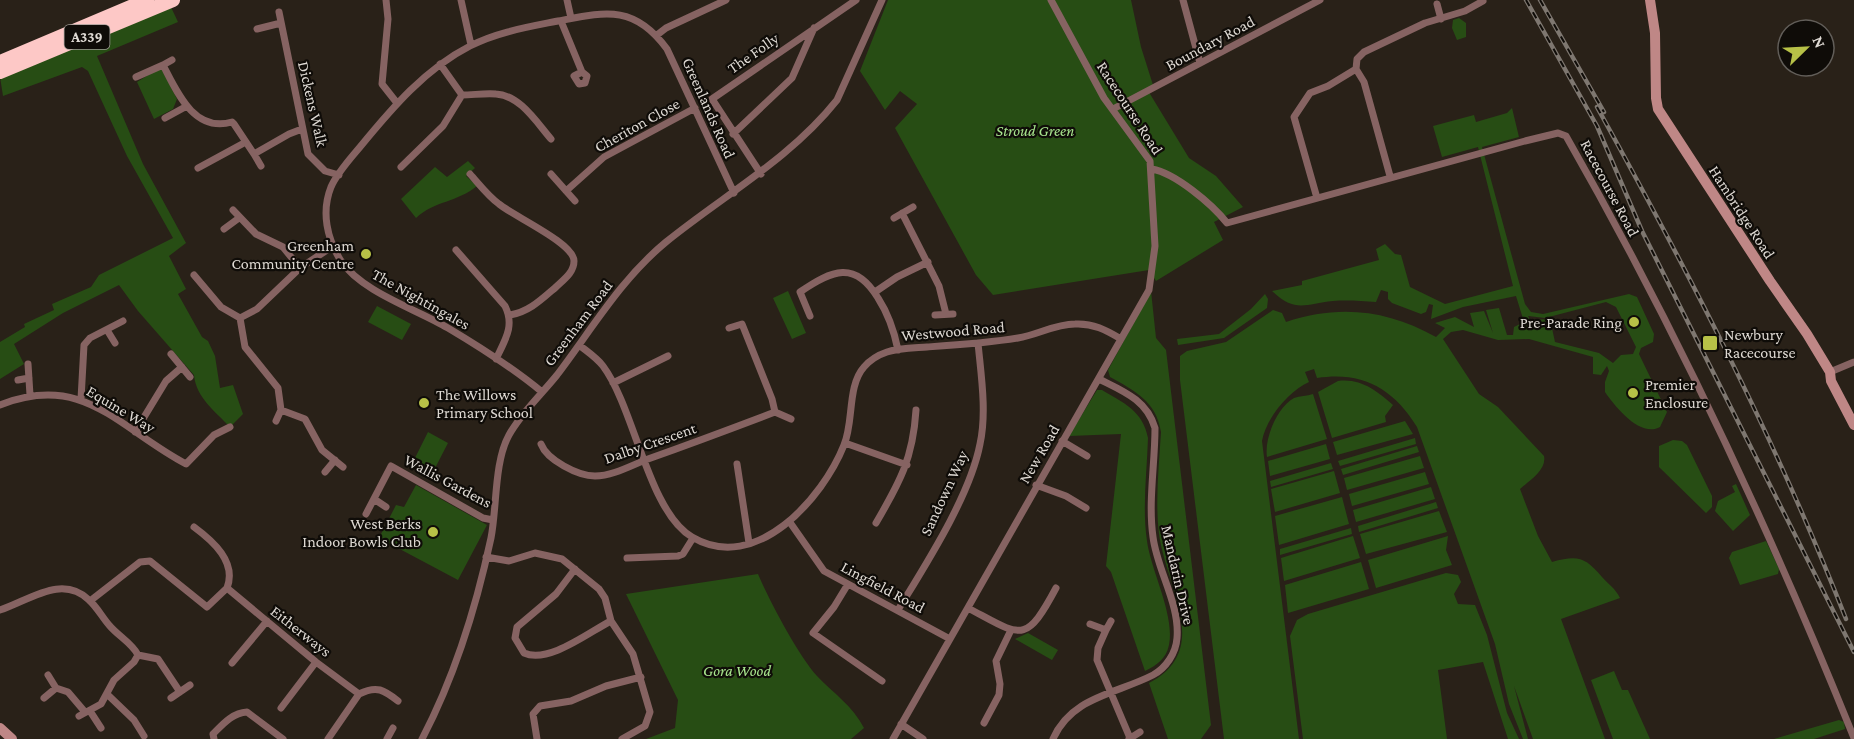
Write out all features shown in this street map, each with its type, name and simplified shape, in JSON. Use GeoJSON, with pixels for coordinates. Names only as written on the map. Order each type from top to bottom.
{"type":"FeatureCollection","features":[{"type":"Feature","properties":{"kind":"highway","name":"A339"},"geometry":{"type":"LineString","coordinates":[[0,62],[36,49],[147,0]]}},
{"type":"Feature","properties":{"kind":"highway","name":"A339"},"geometry":{"type":"LineString","coordinates":[[0,72],[173,0]]}},
{"type":"Feature","properties":{"kind":"main road","name":"Hambridge Road"},"geometry":{"type":"LineString","coordinates":[[1650,0],[1655,33],[1658,109],[1830,372],[1832,381],[1854,425]]}},
{"type":"Feature","properties":{"kind":"main road"},"geometry":{"type":"LineString","coordinates":[[0,728],[12,739]]}},
{"type":"Feature","properties":{"kind":"street"},"geometry":{"type":"LineString","coordinates":[[386,0],[388,19],[382,84],[397,103]]}},
{"type":"Feature","properties":{"kind":"street"},"geometry":{"type":"LineString","coordinates":[[460,0],[471,45]]}},
{"type":"Feature","properties":{"kind":"street"},"geometry":{"type":"LineString","coordinates":[[567,0],[571,18]]}},
{"type":"Feature","properties":{"kind":"street"},"geometry":{"type":"LineString","coordinates":[[657,35],[726,0]]}},
{"type":"Feature","properties":{"kind":"street","name":"The Folly"},"geometry":{"type":"LineString","coordinates":[[761,174],[712,99],[856,0]]}},
{"type":"Feature","properties":{"kind":"street","name":"Greenham Road"},"geometry":{"type":"LineString","coordinates":[[422,739],[455,669],[486,556],[507,438],[618,291],[646,259],[761,174],[826,114],[837,100],[882,0]]}},
{"type":"Feature","properties":{"kind":"street","name":"Racecourse Road"},"geometry":{"type":"LineString","coordinates":[[1051,0],[1104,98],[1150,161],[1152,169],[1170,176],[1219,213],[1227,223],[1390,176],[1558,133],[1566,136],[1671,332],[1749,490],[1854,738]]}},
{"type":"Feature","properties":{"kind":"street"},"geometry":{"type":"LineString","coordinates":[[1183,0],[1200,63]]}},
{"type":"Feature","properties":{"kind":"street","name":"Boundary Road"},"geometry":{"type":"LineString","coordinates":[[1113,110],[1309,3],[1320,0]]}},
{"type":"Feature","properties":{"kind":"street"},"geometry":{"type":"LineString","coordinates":[[1390,176],[1364,82],[1356,69],[1357,59],[1365,52],[1425,23],[1442,19],[1483,1]]}},
{"type":"Feature","properties":{"kind":"street"},"geometry":{"type":"LineString","coordinates":[[1437,4],[1442,19]]}},
{"type":"Feature","properties":{"kind":"street","name":"Dickens Walk"},"geometry":{"type":"LineString","coordinates":[[279,12],[308,154],[325,171],[339,176]]}},
{"type":"Feature","properties":{"kind":"street","name":"The Nightingales"},"geometry":{"type":"LineString","coordinates":[[542,392],[448,328],[358,279],[342,262],[327,228],[326,208],[331,186],[397,103],[440,64],[471,45],[518,29],[595,12],[612,13],[630,18],[657,35]]}},
{"type":"Feature","properties":{"kind":"street"},"geometry":{"type":"LineString","coordinates":[[561,21],[582,72]]}},
{"type":"Feature","properties":{"kind":"street"},"geometry":{"type":"LineString","coordinates":[[257,29],[281,23]]}},
{"type":"Feature","properties":{"kind":"street","name":"The Folly"},"geometry":{"type":"LineString","coordinates":[[733,134],[792,78],[814,28]]}},
{"type":"Feature","properties":{"kind":"street","name":"Greenlands Road"},"geometry":{"type":"LineString","coordinates":[[657,35],[667,49],[734,193]]}},
{"type":"Feature","properties":{"kind":"street"},"geometry":{"type":"LineString","coordinates":[[136,77],[172,60]]}},
{"type":"Feature","properties":{"kind":"street"},"geometry":{"type":"LineString","coordinates":[[440,64],[462,95]]}},
{"type":"Feature","properties":{"kind":"street"},"geometry":{"type":"LineString","coordinates":[[163,65],[180,98],[187,106],[206,122],[215,125],[232,122],[261,166]]}},
{"type":"Feature","properties":{"kind":"street"},"geometry":{"type":"LineString","coordinates":[[1317,198],[1294,117],[1310,93],[1328,86],[1356,69]]}},
{"type":"Feature","properties":{"kind":"street"},"geometry":{"type":"LineString","coordinates":[[462,95],[498,93],[510,97],[524,107],[551,139]]}},
{"type":"Feature","properties":{"kind":"street"},"geometry":{"type":"LineString","coordinates":[[401,167],[443,126],[462,95]]}},
{"type":"Feature","properties":{"kind":"street"},"geometry":{"type":"LineString","coordinates":[[165,118],[187,106]]}},
{"type":"Feature","properties":{"kind":"street","name":"Cheriton Close"},"geometry":{"type":"LineString","coordinates":[[566,191],[604,157],[695,108]]}},
{"type":"Feature","properties":{"kind":"street"},"geometry":{"type":"LineString","coordinates":[[254,154],[302,129]]}},
{"type":"Feature","properties":{"kind":"street"},"geometry":{"type":"LineString","coordinates":[[413,142],[419,149]]}},
{"type":"Feature","properties":{"kind":"street"},"geometry":{"type":"LineString","coordinates":[[198,168],[244,143]]}},
{"type":"Feature","properties":{"kind":"street","name":"New Road"},"geometry":{"type":"LineString","coordinates":[[893,739],[1149,290],[1154,269],[1152,169]]}},
{"type":"Feature","properties":{"kind":"street"},"geometry":{"type":"LineString","coordinates":[[470,174],[498,204],[547,234],[571,251],[573,256],[574,261],[570,274],[527,310],[510,315]]}},
{"type":"Feature","properties":{"kind":"street"},"geometry":{"type":"LineString","coordinates":[[551,174],[575,201]]}},
{"type":"Feature","properties":{"kind":"street"},"geometry":{"type":"LineString","coordinates":[[894,218],[913,207]]}},
{"type":"Feature","properties":{"kind":"street"},"geometry":{"type":"LineString","coordinates":[[232,210],[256,234],[283,247],[300,268]]}},
{"type":"Feature","properties":{"kind":"street"},"geometry":{"type":"LineString","coordinates":[[902,213],[928,262],[950,314],[935,315]]}},
{"type":"Feature","properties":{"kind":"street"},"geometry":{"type":"LineString","coordinates":[[224,230],[239,218]]}},
{"type":"Feature","properties":{"kind":"street"},"geometry":{"type":"LineString","coordinates":[[240,318],[257,309],[300,268],[333,246]]}},
{"type":"Feature","properties":{"kind":"street"},"geometry":{"type":"LineString","coordinates":[[456,250],[505,306],[510,315],[509,332],[496,359]]}},
{"type":"Feature","properties":{"kind":"street"},"geometry":{"type":"LineString","coordinates":[[874,292],[897,277],[928,262]]}},
{"type":"Feature","properties":{"kind":"street"},"geometry":{"type":"LineString","coordinates":[[810,316],[800,292],[838,273],[857,274],[866,279],[892,323],[898,350]]}},
{"type":"Feature","properties":{"kind":"street"},"geometry":{"type":"LineString","coordinates":[[195,275],[221,307],[240,318]]}},
{"type":"Feature","properties":{"kind":"street"},"geometry":{"type":"LineString","coordinates":[[240,318],[245,347],[278,388],[281,410],[276,421]]}},
{"type":"Feature","properties":{"kind":"street"},"geometry":{"type":"LineString","coordinates":[[81,399],[84,345],[123,321]]}},
{"type":"Feature","properties":{"kind":"street"},"geometry":{"type":"LineString","coordinates":[[729,328],[742,324],[775,412],[791,419]]}},
{"type":"Feature","properties":{"kind":"street","name":"Westwood Road"},"geometry":{"type":"LineString","coordinates":[[579,345],[598,361],[613,383],[664,507],[673,521],[693,538],[724,546],[749,543],[769,535],[789,521],[821,487],[845,443],[859,375],[874,358],[898,350],[1020,338],[1056,327],[1076,324],[1102,327],[1121,339]]}},
{"type":"Feature","properties":{"kind":"street"},"geometry":{"type":"LineString","coordinates":[[107,330],[115,343]]}},
{"type":"Feature","properties":{"kind":"street","name":"Sandown Way"},"geometry":{"type":"LineString","coordinates":[[898,610],[946,525],[977,457],[982,423],[978,343]]}},
{"type":"Feature","properties":{"kind":"street"},"geometry":{"type":"LineString","coordinates":[[171,354],[190,377]]}},
{"type":"Feature","properties":{"kind":"street"},"geometry":{"type":"LineString","coordinates":[[613,383],[668,356]]}},
{"type":"Feature","properties":{"kind":"street"},"geometry":{"type":"LineString","coordinates":[[1830,372],[1854,362]]}},
{"type":"Feature","properties":{"kind":"street"},"geometry":{"type":"LineString","coordinates":[[28,364],[30,395]]}},
{"type":"Feature","properties":{"kind":"street"},"geometry":{"type":"LineString","coordinates":[[135,432],[166,381],[182,367]]}},
{"type":"Feature","properties":{"kind":"street"},"geometry":{"type":"LineString","coordinates":[[18,380],[29,378]]}},
{"type":"Feature","properties":{"kind":"street","name":"Mandarin Drive"},"geometry":{"type":"LineString","coordinates":[[1053,739],[1060,725],[1078,706],[1162,669],[1176,646],[1178,631],[1153,539],[1155,428],[1153,420],[1144,405],[1099,379]]}},
{"type":"Feature","properties":{"kind":"street","name":"Equine Way"},"geometry":{"type":"LineString","coordinates":[[0,405],[30,395],[58,394],[81,399],[186,464],[211,433],[230,427]]}},
{"type":"Feature","properties":{"kind":"street"},"geometry":{"type":"LineString","coordinates":[[281,410],[305,419],[322,450],[343,467]]}},
{"type":"Feature","properties":{"kind":"street"},"geometry":{"type":"LineString","coordinates":[[876,523],[912,451],[916,410]]}},
{"type":"Feature","properties":{"kind":"street","name":"Dalby Crescent"},"geometry":{"type":"LineString","coordinates":[[541,444],[562,464],[577,472],[595,476],[775,412]]}},
{"type":"Feature","properties":{"kind":"street"},"geometry":{"type":"LineString","coordinates":[[1062,441],[1086,456]]}},
{"type":"Feature","properties":{"kind":"street"},"geometry":{"type":"LineString","coordinates":[[845,443],[907,465]]}},
{"type":"Feature","properties":{"kind":"street"},"geometry":{"type":"LineString","coordinates":[[325,472],[335,460]]}},
{"type":"Feature","properties":{"kind":"street"},"geometry":{"type":"LineString","coordinates":[[737,464],[749,543]]}},
{"type":"Feature","properties":{"kind":"street","name":"Wallis Gardens"},"geometry":{"type":"LineString","coordinates":[[366,514],[391,466],[483,518],[494,520]]}},
{"type":"Feature","properties":{"kind":"street"},"geometry":{"type":"LineString","coordinates":[[1036,485],[1066,496],[1086,508]]}},
{"type":"Feature","properties":{"kind":"street"},"geometry":{"type":"LineString","coordinates":[[374,499],[386,507]]}},
{"type":"Feature","properties":{"kind":"street","name":"Lingfield Road"},"geometry":{"type":"LineString","coordinates":[[789,521],[817,564],[848,584],[950,639]]}},
{"type":"Feature","properties":{"kind":"street"},"geometry":{"type":"LineString","coordinates":[[90,601],[140,562],[150,561],[207,608],[227,588],[231,577],[229,566],[213,541],[194,527]]}},
{"type":"Feature","properties":{"kind":"street"},"geometry":{"type":"LineString","coordinates":[[627,558],[664,558],[683,554],[693,538]]}},
{"type":"Feature","properties":{"kind":"street"},"geometry":{"type":"LineString","coordinates":[[638,549],[638,558]]}},
{"type":"Feature","properties":{"kind":"street"},"geometry":{"type":"LineString","coordinates":[[486,556],[509,561],[535,553],[562,559],[599,589],[607,605],[611,621],[633,654],[650,712],[648,723],[622,739]]}},
{"type":"Feature","properties":{"kind":"street"},"geometry":{"type":"LineString","coordinates":[[574,569],[556,594],[517,627],[515,638],[524,653],[536,656],[563,648],[611,621]]}},
{"type":"Feature","properties":{"kind":"street"},"geometry":{"type":"LineString","coordinates":[[848,584],[810,632],[882,681]]}},
{"type":"Feature","properties":{"kind":"street"},"geometry":{"type":"LineString","coordinates":[[0,610],[61,587],[76,590],[90,601],[119,638],[138,655],[158,659],[180,692]]}},
{"type":"Feature","properties":{"kind":"street","name":"Eitherways"},"geometry":{"type":"LineString","coordinates":[[227,588],[316,662],[359,694]]}},
{"type":"Feature","properties":{"kind":"street"},"geometry":{"type":"LineString","coordinates":[[968,608],[1011,630],[1025,630],[1036,623],[1056,588]]}},
{"type":"Feature","properties":{"kind":"street"},"geometry":{"type":"LineString","coordinates":[[232,663],[267,621]]}},
{"type":"Feature","properties":{"kind":"street"},"geometry":{"type":"LineString","coordinates":[[1111,621],[1096,654],[1130,739],[1140,732]]}},
{"type":"Feature","properties":{"kind":"street"},"geometry":{"type":"LineString","coordinates":[[1090,624],[1106,630]]}},
{"type":"Feature","properties":{"kind":"street"},"geometry":{"type":"LineString","coordinates":[[984,723],[999,695],[1000,684],[996,661],[1011,630]]}},
{"type":"Feature","properties":{"kind":"street"},"geometry":{"type":"LineString","coordinates":[[85,713],[108,694],[114,680],[134,662],[138,655]]}},
{"type":"Feature","properties":{"kind":"street"},"geometry":{"type":"LineString","coordinates":[[281,708],[316,662]]}},
{"type":"Feature","properties":{"kind":"street"},"geometry":{"type":"LineString","coordinates":[[48,675],[56,688],[68,692],[101,728]]}},
{"type":"Feature","properties":{"kind":"street"},"geometry":{"type":"LineString","coordinates":[[537,739],[533,714],[540,706],[571,701],[606,686],[641,678]]}},
{"type":"Feature","properties":{"kind":"street"},"geometry":{"type":"LineString","coordinates":[[171,698],[190,685]]}},
{"type":"Feature","properties":{"kind":"street"},"geometry":{"type":"LineString","coordinates":[[44,698],[56,688]]}},
{"type":"Feature","properties":{"kind":"street"},"geometry":{"type":"LineString","coordinates":[[328,739],[359,694],[370,688],[383,688],[398,701]]}},
{"type":"Feature","properties":{"kind":"street"},"geometry":{"type":"LineString","coordinates":[[108,694],[134,720],[144,736]]}},
{"type":"Feature","properties":{"kind":"street"},"geometry":{"type":"LineString","coordinates":[[213,737],[238,712],[247,712],[283,739]]}},
{"type":"Feature","properties":{"kind":"street"},"geometry":{"type":"LineString","coordinates":[[901,724],[923,739]]}},
{"type":"Feature","properties":{"kind":"street"},"geometry":{"type":"LineString","coordinates":[[387,739],[393,728]]}},
{"type":"Feature","properties":{"kind":"green space","name":"Stroud Green"},"geometry":{"type":"Polygon","coordinates":[[[888,0],[1131,0],[1141,47],[1153,85],[1147,89],[1189,158],[1216,176],[1243,207],[1214,222],[1223,240],[1156,281],[1149,270],[993,295],[976,275],[895,128],[917,104],[900,91],[885,110],[860,71],[888,0]]]}},
{"type":"Feature","properties":{"kind":"green space"},"geometry":{"type":"Polygon","coordinates":[[[170,5],[178,22],[97,56],[143,164],[186,243],[169,256],[186,289],[178,294],[215,356],[220,388],[233,385],[243,414],[230,427],[198,391],[194,375],[138,311],[119,285],[63,313],[14,344],[24,364],[0,379],[0,342],[25,327],[24,324],[54,310],[52,304],[91,287],[99,275],[173,238],[127,156],[88,71],[82,67],[3,96],[0,77],[170,5]]]}},
{"type":"Feature","properties":{"kind":"green space"},"geometry":{"type":"Polygon","coordinates":[[[1459,18],[1466,23],[1466,37],[1457,40],[1452,28],[1453,20],[1459,18]]]}},
{"type":"Feature","properties":{"kind":"green space"},"geometry":{"type":"Polygon","coordinates":[[[158,69],[162,70],[177,99],[173,109],[154,119],[137,82],[158,69]]]}},
{"type":"Feature","properties":{"kind":"green space"},"geometry":{"type":"Polygon","coordinates":[[[1512,108],[1519,137],[1482,147],[1525,304],[1531,312],[1543,314],[1629,294],[1637,297],[1654,334],[1653,342],[1641,348],[1639,354],[1667,412],[1660,427],[1653,429],[1637,425],[1630,420],[1605,392],[1605,382],[1609,371],[1607,366],[1601,375],[1593,374],[1593,357],[1529,339],[1498,340],[1463,330],[1451,332],[1443,339],[1479,394],[1498,407],[1544,456],[1543,466],[1520,489],[1538,536],[1552,562],[1575,558],[1586,562],[1614,589],[1620,598],[1561,619],[1605,739],[1533,739],[1514,686],[1528,739],[1523,739],[1509,704],[1495,644],[1417,427],[1398,402],[1375,385],[1348,377],[1317,378],[1314,369],[1305,372],[1309,382],[1301,386],[1279,406],[1268,423],[1262,441],[1299,739],[1224,739],[1180,380],[1180,356],[1187,351],[1226,342],[1273,310],[1282,313],[1286,322],[1325,313],[1363,313],[1400,321],[1436,337],[1445,328],[1435,323],[1455,317],[1474,327],[1470,313],[1484,311],[1493,333],[1486,310],[1499,308],[1507,335],[1513,335],[1514,327],[1524,322],[1516,296],[1463,307],[1431,319],[1433,305],[1429,304],[1426,312],[1421,314],[1392,303],[1388,299],[1388,292],[1381,290],[1376,302],[1338,301],[1301,305],[1287,302],[1272,291],[1302,285],[1302,281],[1379,260],[1376,249],[1385,244],[1395,254],[1401,255],[1410,287],[1445,304],[1513,286],[1478,147],[1442,157],[1433,126],[1474,115],[1476,122],[1507,113],[1512,108]],[[1606,302],[1545,318],[1528,316],[1530,320],[1550,319],[1555,342],[1599,353],[1613,363],[1621,355],[1633,354],[1636,347],[1616,307],[1606,302]]]}},
{"type":"Feature","properties":{"kind":"green space"},"geometry":{"type":"Polygon","coordinates":[[[468,161],[475,168],[466,176],[477,186],[430,208],[416,218],[401,199],[435,167],[447,177],[468,161]]]}},
{"type":"Feature","properties":{"kind":"green space"},"geometry":{"type":"Polygon","coordinates":[[[788,291],[806,333],[792,339],[773,298],[788,291]]]}},
{"type":"Feature","properties":{"kind":"green space"},"geometry":{"type":"Polygon","coordinates":[[[1151,291],[1156,338],[1166,350],[1211,725],[1201,739],[1168,739],[1149,683],[1168,669],[1179,653],[1182,635],[1181,616],[1159,534],[1157,496],[1161,432],[1149,405],[1136,392],[1110,377],[1108,370],[1151,291]]]}},
{"type":"Feature","properties":{"kind":"green space"},"geometry":{"type":"Polygon","coordinates":[[[1265,294],[1268,299],[1267,308],[1224,338],[1178,345],[1177,339],[1219,334],[1251,309],[1265,294]]]}},
{"type":"Feature","properties":{"kind":"green space"},"geometry":{"type":"Polygon","coordinates":[[[377,306],[411,324],[402,340],[368,322],[377,306]]]}},
{"type":"Feature","properties":{"kind":"green space"},"geometry":{"type":"Polygon","coordinates":[[[1338,381],[1354,382],[1375,390],[1393,405],[1385,416],[1386,422],[1332,438],[1318,392],[1338,381]]]}},
{"type":"Feature","properties":{"kind":"green space"},"geometry":{"type":"Polygon","coordinates":[[[1097,390],[1102,390],[1118,399],[1137,414],[1148,438],[1145,502],[1147,541],[1166,607],[1170,633],[1166,654],[1157,664],[1145,671],[1111,572],[1106,566],[1121,434],[1069,436],[1097,390]]]}},
{"type":"Feature","properties":{"kind":"green space"},"geometry":{"type":"Polygon","coordinates":[[[1313,394],[1327,439],[1267,457],[1270,433],[1282,408],[1294,398],[1313,394]]]}},
{"type":"Feature","properties":{"kind":"green space"},"geometry":{"type":"Polygon","coordinates":[[[1405,421],[1413,434],[1337,455],[1333,442],[1405,421]]]}},
{"type":"Feature","properties":{"kind":"green space"},"geometry":{"type":"Polygon","coordinates":[[[428,432],[448,443],[432,474],[412,464],[428,432]]]}},
{"type":"Feature","properties":{"kind":"green space"},"geometry":{"type":"Polygon","coordinates":[[[1415,438],[1416,444],[1340,466],[1338,461],[1415,438]]]}},
{"type":"Feature","properties":{"kind":"green space"},"geometry":{"type":"Polygon","coordinates":[[[1673,440],[1682,441],[1687,445],[1712,496],[1712,507],[1706,513],[1659,467],[1659,446],[1673,440]]]}},
{"type":"Feature","properties":{"kind":"green space"},"geometry":{"type":"Polygon","coordinates":[[[1326,444],[1330,459],[1270,476],[1268,461],[1326,444]]]}},
{"type":"Feature","properties":{"kind":"green space"},"geometry":{"type":"Polygon","coordinates":[[[1417,446],[1419,452],[1343,475],[1341,469],[1417,446]]]}},
{"type":"Feature","properties":{"kind":"green space"},"geometry":{"type":"Polygon","coordinates":[[[1420,456],[1424,468],[1347,490],[1344,478],[1420,456]]]}},
{"type":"Feature","properties":{"kind":"green space"},"geometry":{"type":"Polygon","coordinates":[[[1331,463],[1333,469],[1271,487],[1270,481],[1331,463]]]}},
{"type":"Feature","properties":{"kind":"green space"},"geometry":{"type":"Polygon","coordinates":[[[1334,471],[1340,493],[1275,512],[1271,489],[1334,471]]]}},
{"type":"Feature","properties":{"kind":"green space"},"geometry":{"type":"Polygon","coordinates":[[[1425,472],[1429,484],[1352,506],[1349,494],[1425,472]]]}},
{"type":"Feature","properties":{"kind":"green space"},"geometry":{"type":"Polygon","coordinates":[[[1736,484],[1750,515],[1733,531],[1715,511],[1718,501],[1735,492],[1732,486],[1736,484]]]}},
{"type":"Feature","properties":{"kind":"green space","name":"West Berks Indoor Bowls Club"},"geometry":{"type":"Polygon","coordinates":[[[416,485],[487,525],[458,580],[379,538],[396,505],[404,507],[416,485]]]}},
{"type":"Feature","properties":{"kind":"green space"},"geometry":{"type":"Polygon","coordinates":[[[1431,487],[1435,499],[1356,522],[1353,510],[1431,487]]]}},
{"type":"Feature","properties":{"kind":"green space"},"geometry":{"type":"Polygon","coordinates":[[[1342,497],[1349,524],[1279,545],[1275,516],[1342,497]]]}},
{"type":"Feature","properties":{"kind":"green space"},"geometry":{"type":"Polygon","coordinates":[[[1436,502],[1438,508],[1359,532],[1358,526],[1436,502]]]}},
{"type":"Feature","properties":{"kind":"green space"},"geometry":{"type":"Polygon","coordinates":[[[1439,511],[1447,532],[1366,554],[1360,534],[1439,511]]]}},
{"type":"Feature","properties":{"kind":"green space"},"geometry":{"type":"Polygon","coordinates":[[[1351,528],[1352,534],[1280,555],[1280,549],[1351,528]]]}},
{"type":"Feature","properties":{"kind":"green space"},"geometry":{"type":"Polygon","coordinates":[[[1353,536],[1360,558],[1284,581],[1281,558],[1353,536]]]}},
{"type":"Feature","properties":{"kind":"green space"},"geometry":{"type":"Polygon","coordinates":[[[1448,536],[1446,550],[1452,565],[1376,588],[1368,560],[1448,536]]]}},
{"type":"Feature","properties":{"kind":"green space"},"geometry":{"type":"Polygon","coordinates":[[[1766,541],[1779,569],[1778,574],[1740,585],[1729,558],[1732,552],[1766,541]]]}},
{"type":"Feature","properties":{"kind":"green space"},"geometry":{"type":"Polygon","coordinates":[[[1361,562],[1369,589],[1288,613],[1285,585],[1361,562]]]}},
{"type":"Feature","properties":{"kind":"green space"},"geometry":{"type":"Polygon","coordinates":[[[1446,573],[1458,575],[1461,582],[1454,594],[1458,604],[1475,605],[1487,635],[1507,713],[1519,739],[1508,739],[1483,662],[1438,670],[1447,739],[1303,739],[1290,636],[1297,620],[1308,614],[1446,573]]]}},
{"type":"Feature","properties":{"kind":"green space","name":"Gora Wood"},"geometry":{"type":"Polygon","coordinates":[[[758,574],[776,612],[809,667],[854,713],[864,728],[851,739],[646,739],[675,728],[678,700],[626,594],[758,574]]]}},
{"type":"Feature","properties":{"kind":"green space"},"geometry":{"type":"Polygon","coordinates":[[[1028,633],[1058,650],[1052,660],[1015,639],[1028,633]]]}},
{"type":"Feature","properties":{"kind":"green space"},"geometry":{"type":"Polygon","coordinates":[[[1614,671],[1622,690],[1628,690],[1650,739],[1613,739],[1591,680],[1614,671]]]}},
{"type":"Feature","properties":{"kind":"green space"},"geometry":{"type":"Polygon","coordinates":[[[1839,720],[1844,722],[1845,729],[1814,739],[1774,739],[1839,720]]]}},
{"type":"Feature","properties":{"kind":"railway"},"geometry":{"type":"LineString","coordinates":[[1526,0],[1597,126],[1642,231],[1854,652]]}},
{"type":"Feature","properties":{"kind":"railway"},"geometry":{"type":"LineString","coordinates":[[1540,0],[1604,112]]}},
{"type":"Feature","properties":{"kind":"railway"},"geometry":{"type":"LineString","coordinates":[[1597,107],[1730,359],[1791,488],[1846,619]]}},
{"type":"Feature","properties":{"kind":"place","name":"Greenham Community Centre"},"geometry":{"type":"Point","coordinates":[366,254]}},
{"type":"Feature","properties":{"kind":"place","name":"Pre-Parade Ring"},"geometry":{"type":"Point","coordinates":[1634,322]}},
{"type":"Feature","properties":{"kind":"place","name":"Newbury Racecourse"},"geometry":{"type":"Point","coordinates":[1710,343]}},
{"type":"Feature","properties":{"kind":"place","name":"Premier Enclosure"},"geometry":{"type":"Point","coordinates":[1633,393]}},
{"type":"Feature","properties":{"kind":"place","name":"The Willows Primary School"},"geometry":{"type":"Point","coordinates":[424,403]}},
{"type":"Feature","properties":{"kind":"place","name":"West Berks Indoor Bowls Club"},"geometry":{"type":"Point","coordinates":[433,532]}}]}
